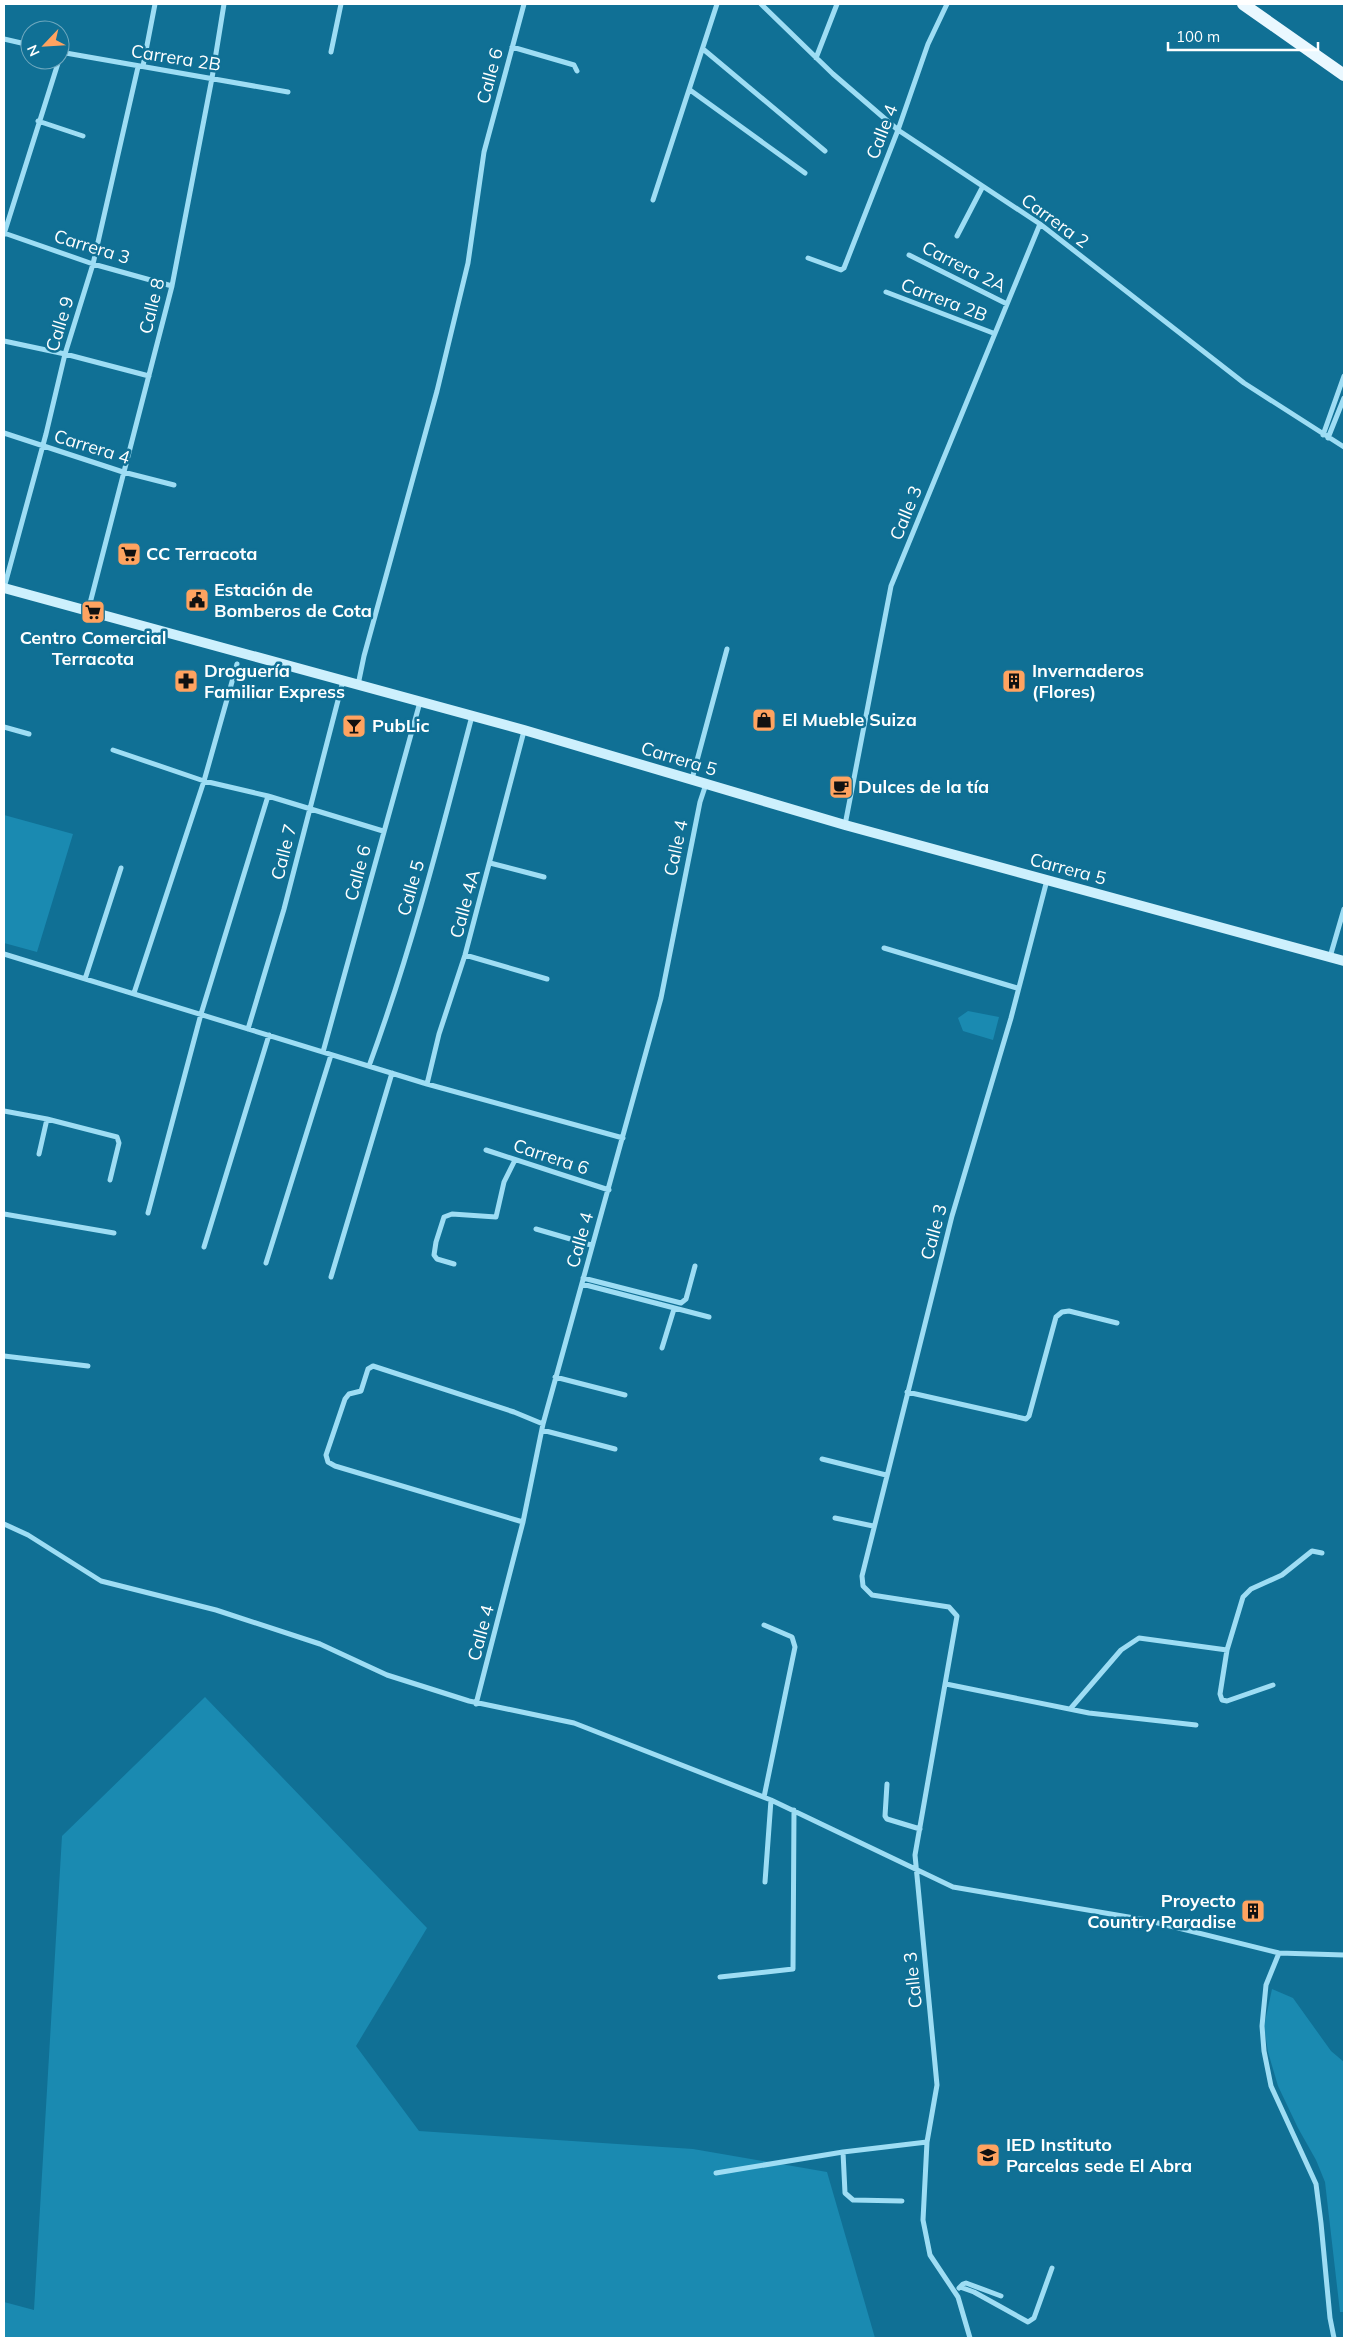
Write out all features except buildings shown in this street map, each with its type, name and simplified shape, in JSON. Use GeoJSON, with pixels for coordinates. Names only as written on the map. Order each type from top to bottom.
{"type":"FeatureCollection","features":[{"type":"Feature","properties":{"kind":"main road"},"geometry":{"type":"LineString","coordinates":[[1243,4],[1344,74]]}},
{"type":"Feature","properties":{"kind":"main road","name":"Carrera 5"},"geometry":{"type":"LineString","coordinates":[[4,588],[524,730],[845,825],[1344,961]]}},
{"type":"Feature","properties":{"kind":"street","name":"Calle 9"},"geometry":{"type":"LineString","coordinates":[[4,588],[43,447],[65,354],[93,264],[155,4]]}},
{"type":"Feature","properties":{"kind":"street","name":"Calle 8"},"geometry":{"type":"LineString","coordinates":[[88,611],[172,286],[212,78],[224,4]]}},
{"type":"Feature","properties":{"kind":"street"},"geometry":{"type":"LineString","coordinates":[[331,52],[342,4]]}},
{"type":"Feature","properties":{"kind":"street","name":"Calle 6"},"geometry":{"type":"LineString","coordinates":[[358,684],[437,391],[468,263],[483,155],[524,4]]}},
{"type":"Feature","properties":{"kind":"street"},"geometry":{"type":"LineString","coordinates":[[653,200],[717,4]]}},
{"type":"Feature","properties":{"kind":"street","name":"Carrera 2"},"geometry":{"type":"LineString","coordinates":[[761,4],[816,58],[898,130],[982,188],[1040,224],[1244,383],[1344,447]]}},
{"type":"Feature","properties":{"kind":"street"},"geometry":{"type":"LineString","coordinates":[[816,58],[837,4]]}},
{"type":"Feature","properties":{"kind":"street","name":"Calle 4"},"geometry":{"type":"LineString","coordinates":[[808,258],[842,270],[898,130],[928,44],[947,4]]}},
{"type":"Feature","properties":{"kind":"street"},"geometry":{"type":"LineString","coordinates":[[4,39],[20,43]]}},
{"type":"Feature","properties":{"kind":"street"},"geometry":{"type":"LineString","coordinates":[[512,47],[574,66],[577,71]]}},
{"type":"Feature","properties":{"kind":"street"},"geometry":{"type":"LineString","coordinates":[[703,49],[825,151]]}},
{"type":"Feature","properties":{"kind":"street","name":"Carrera 2B"},"geometry":{"type":"LineString","coordinates":[[70,55],[288,92]]}},
{"type":"Feature","properties":{"kind":"street"},"geometry":{"type":"LineString","coordinates":[[4,234],[56,70]]}},
{"type":"Feature","properties":{"kind":"street"},"geometry":{"type":"LineString","coordinates":[[690,90],[805,173]]}},
{"type":"Feature","properties":{"kind":"street"},"geometry":{"type":"LineString","coordinates":[[38,122],[84,136]]}},
{"type":"Feature","properties":{"kind":"street"},"geometry":{"type":"LineString","coordinates":[[957,236],[982,188]]}},
{"type":"Feature","properties":{"kind":"street","name":"Calle 3"},"geometry":{"type":"LineString","coordinates":[[845,825],[892,586],[993,333],[1040,224]]}},
{"type":"Feature","properties":{"kind":"street","name":"Carrera 3"},"geometry":{"type":"LineString","coordinates":[[4,234],[93,264],[172,286]]}},
{"type":"Feature","properties":{"kind":"street","name":"Carrera 2A"},"geometry":{"type":"LineString","coordinates":[[909,254],[1007,304]]}},
{"type":"Feature","properties":{"kind":"street","name":"Carrera 2B"},"geometry":{"type":"LineString","coordinates":[[886,292],[993,333]]}},
{"type":"Feature","properties":{"kind":"street"},"geometry":{"type":"LineString","coordinates":[[4,341],[65,354],[149,376]]}},
{"type":"Feature","properties":{"kind":"street"},"geometry":{"type":"LineString","coordinates":[[1323,435],[1344,376]]}},
{"type":"Feature","properties":{"kind":"street"},"geometry":{"type":"LineString","coordinates":[[1328,438],[1344,398]]}},
{"type":"Feature","properties":{"kind":"street","name":"Carrera 4"},"geometry":{"type":"LineString","coordinates":[[4,433],[123,472],[174,485]]}},
{"type":"Feature","properties":{"kind":"street"},"geometry":{"type":"LineString","coordinates":[[692,780],[726,649]]}},
{"type":"Feature","properties":{"kind":"street"},"geometry":{"type":"LineString","coordinates":[[134,993],[204,781],[237,664]]}},
{"type":"Feature","properties":{"kind":"street","name":"Calle 7"},"geometry":{"type":"LineString","coordinates":[[248,1029],[284,909],[343,680]]}},
{"type":"Feature","properties":{"kind":"street","name":"Calle 6"},"geometry":{"type":"LineString","coordinates":[[323,1052],[420,702]]}},
{"type":"Feature","properties":{"kind":"street","name":"Calle 5"},"geometry":{"type":"LineString","coordinates":[[369,1066],[394,995],[442,833],[472,716]]}},
{"type":"Feature","properties":{"kind":"street"},"geometry":{"type":"LineString","coordinates":[[4,727],[29,734]]}},
{"type":"Feature","properties":{"kind":"street","name":"Calle 4A"},"geometry":{"type":"LineString","coordinates":[[427,1084],[439,1034],[466,955],[524,730]]}},
{"type":"Feature","properties":{"kind":"street"},"geometry":{"type":"LineString","coordinates":[[113,750],[204,781],[268,796],[383,831]]}},
{"type":"Feature","properties":{"kind":"street","name":"Calle 4"},"geometry":{"type":"LineString","coordinates":[[476,1704],[523,1522],[542,1427],[555,1377],[661,998],[698,812],[706,784]]}},
{"type":"Feature","properties":{"kind":"street"},"geometry":{"type":"LineString","coordinates":[[148,1213],[201,1014],[268,796]]}},
{"type":"Feature","properties":{"kind":"street"},"geometry":{"type":"LineString","coordinates":[[490,863],[544,877]]}},
{"type":"Feature","properties":{"kind":"street"},"geometry":{"type":"LineString","coordinates":[[85,978],[121,868]]}},
{"type":"Feature","properties":{"kind":"street","name":"Calle 3"},"geometry":{"type":"LineString","coordinates":[[970,2338],[958,2297],[930,2255],[923,2220],[927,2142],[937,2085],[916,1868],[920,1829],[957,1616],[950,1607],[880,1597],[866,1592],[862,1576],[906,1392],[952,1216],[1011,1018],[1017,988],[1047,880]]}},
{"type":"Feature","properties":{"kind":"street"},"geometry":{"type":"LineString","coordinates":[[1330,957],[1344,909]]}},
{"type":"Feature","properties":{"kind":"street"},"geometry":{"type":"LineString","coordinates":[[884,948],[1017,988]]}},
{"type":"Feature","properties":{"kind":"street"},"geometry":{"type":"LineString","coordinates":[[4,954],[427,1084],[623,1138]]}},
{"type":"Feature","properties":{"kind":"street"},"geometry":{"type":"LineString","coordinates":[[466,955],[547,979]]}},
{"type":"Feature","properties":{"kind":"street"},"geometry":{"type":"LineString","coordinates":[[204,1247],[269,1035]]}},
{"type":"Feature","properties":{"kind":"street"},"geometry":{"type":"LineString","coordinates":[[266,1263],[331,1054]]}},
{"type":"Feature","properties":{"kind":"street"},"geometry":{"type":"LineString","coordinates":[[331,1277],[392,1073]]}},
{"type":"Feature","properties":{"kind":"street"},"geometry":{"type":"LineString","coordinates":[[4,1111],[48,1119],[117,1137],[119,1142],[110,1180]]}},
{"type":"Feature","properties":{"kind":"street"},"geometry":{"type":"LineString","coordinates":[[39,1154],[48,1119]]}},
{"type":"Feature","properties":{"kind":"street","name":"Carrera 6"},"geometry":{"type":"LineString","coordinates":[[486,1150],[608,1190]]}},
{"type":"Feature","properties":{"kind":"street"},"geometry":{"type":"LineString","coordinates":[[454,1264],[437,1259],[434,1255],[444,1217],[452,1214],[496,1217],[504,1182],[515,1160]]}},
{"type":"Feature","properties":{"kind":"street"},"geometry":{"type":"LineString","coordinates":[[4,1214],[114,1234]]}},
{"type":"Feature","properties":{"kind":"street"},"geometry":{"type":"LineString","coordinates":[[536,1229],[591,1245]]}},
{"type":"Feature","properties":{"kind":"street"},"geometry":{"type":"LineString","coordinates":[[582,1281],[682,1303],[686,1300],[695,1266]]}},
{"type":"Feature","properties":{"kind":"street"},"geometry":{"type":"LineString","coordinates":[[582,1281],[674,1309],[709,1317]]}},
{"type":"Feature","properties":{"kind":"street"},"geometry":{"type":"LineString","coordinates":[[662,1348],[674,1309]]}},
{"type":"Feature","properties":{"kind":"street"},"geometry":{"type":"LineString","coordinates":[[906,1392],[1026,1419],[1029,1416],[1056,1317],[1062,1312],[1069,1311],[1117,1323]]}},
{"type":"Feature","properties":{"kind":"street"},"geometry":{"type":"LineString","coordinates":[[4,1356],[88,1366]]}},
{"type":"Feature","properties":{"kind":"street"},"geometry":{"type":"LineString","coordinates":[[523,1522],[335,1466],[328,1462],[326,1456],[345,1399],[349,1394],[361,1391],[368,1369],[373,1366],[505,1409],[542,1427],[615,1449]]}},
{"type":"Feature","properties":{"kind":"street"},"geometry":{"type":"LineString","coordinates":[[555,1377],[625,1396]]}},
{"type":"Feature","properties":{"kind":"street"},"geometry":{"type":"LineString","coordinates":[[822,1459],[886,1475]]}},
{"type":"Feature","properties":{"kind":"street"},"geometry":{"type":"LineString","coordinates":[[835,1518],[874,1526]]}},
{"type":"Feature","properties":{"kind":"street"},"geometry":{"type":"LineString","coordinates":[[4,1524],[28,1535],[101,1582],[216,1610],[320,1644],[386,1675],[476,1704],[574,1723],[794,1810],[916,1868],[940,1883],[953,1887],[1146,1920],[1280,1953],[1344,1955]]}},
{"type":"Feature","properties":{"kind":"street"},"geometry":{"type":"LineString","coordinates":[[1273,1685],[1227,1701],[1222,1700],[1220,1694],[1227,1650],[1243,1596],[1251,1589],[1282,1575],[1312,1551],[1322,1553]]}},
{"type":"Feature","properties":{"kind":"street"},"geometry":{"type":"LineString","coordinates":[[764,1624],[792,1637],[795,1647],[764,1797]]}},
{"type":"Feature","properties":{"kind":"street"},"geometry":{"type":"LineString","coordinates":[[1071,1708],[1121,1650],[1139,1638],[1227,1650]]}},
{"type":"Feature","properties":{"kind":"street"},"geometry":{"type":"LineString","coordinates":[[946,1684],[1090,1713],[1196,1725]]}},
{"type":"Feature","properties":{"kind":"street"},"geometry":{"type":"LineString","coordinates":[[887,1784],[885,1816],[891,1822],[920,1829]]}},
{"type":"Feature","properties":{"kind":"street"},"geometry":{"type":"LineString","coordinates":[[765,1882],[771,1800]]}},
{"type":"Feature","properties":{"kind":"street"},"geometry":{"type":"LineString","coordinates":[[720,1977],[794,1969],[794,1810]]}},
{"type":"Feature","properties":{"kind":"street"},"geometry":{"type":"LineString","coordinates":[[1280,1953],[1266,1985],[1262,2026],[1264,2051],[1271,2086],[1316,2184],[1322,2223],[1330,2318],[1334,2338]]}},
{"type":"Feature","properties":{"kind":"street"},"geometry":{"type":"LineString","coordinates":[[716,2173],[843,2152],[927,2142]]}},
{"type":"Feature","properties":{"kind":"street"},"geometry":{"type":"LineString","coordinates":[[843,2152],[845,2193],[852,2200],[902,2201]]}},
{"type":"Feature","properties":{"kind":"street"},"geometry":{"type":"LineString","coordinates":[[960,2287],[974,2292],[1028,2322],[1034,2318],[1052,2268]]}},
{"type":"Feature","properties":{"kind":"street"},"geometry":{"type":"LineString","coordinates":[[955,2293],[966,2283],[1001,2296]]}},
{"type":"Feature","properties":{"kind":"shaded area"},"geometry":{"type":"Polygon","coordinates":[[[4,815],[73,834],[37,952],[4,943],[4,815]]]}},
{"type":"Feature","properties":{"kind":"shaded area"},"geometry":{"type":"Polygon","coordinates":[[[968,1011],[999,1017],[993,1040],[963,1031],[958,1018],[968,1011]]]}},
{"type":"Feature","properties":{"kind":"shaded area"},"geometry":{"type":"Polygon","coordinates":[[[205,1697],[427,1928],[356,2046],[419,2131],[693,2149],[827,2172],[875,2338],[4,2338],[4,2302],[34,2310],[62,1836],[205,1697]]]}},
{"type":"Feature","properties":{"kind":"shaded area"},"geometry":{"type":"Polygon","coordinates":[[[1272,1989],[1293,1998],[1331,2051],[1344,2062],[1344,2312],[1340,2312],[1325,2182],[1316,2160],[1278,2086],[1268,2052],[1264,2026],[1272,1989]]]}},
{"type":"Feature","properties":{"kind":"place","name":"CC Terracota"},"geometry":{"type":"Point","coordinates":[129,554]}},
{"type":"Feature","properties":{"kind":"place","name":"Estación de Bomberos de Cota"},"geometry":{"type":"Point","coordinates":[197,600]}},
{"type":"Feature","properties":{"kind":"place","name":"Centro Comercial Terracota"},"geometry":{"type":"Point","coordinates":[93,612]}},
{"type":"Feature","properties":{"kind":"place","name":"Droguería Familiar Express"},"geometry":{"type":"Point","coordinates":[186,681]}},
{"type":"Feature","properties":{"kind":"place","name":"Invernaderos (Flores)"},"geometry":{"type":"Point","coordinates":[1014,681]}},
{"type":"Feature","properties":{"kind":"place","name":"El Mueble Suiza"},"geometry":{"type":"Point","coordinates":[764,720]}},
{"type":"Feature","properties":{"kind":"place","name":"PubLic"},"geometry":{"type":"Point","coordinates":[354,726]}},
{"type":"Feature","properties":{"kind":"place","name":"Dulces de la tía"},"geometry":{"type":"Point","coordinates":[841,787]}},
{"type":"Feature","properties":{"kind":"place","name":"Proyecto Country Paradise"},"geometry":{"type":"Point","coordinates":[1253,1911]}},
{"type":"Feature","properties":{"kind":"place","name":"IED Instituto Parcelas sede El Abra"},"geometry":{"type":"Point","coordinates":[988,2155]}}]}
